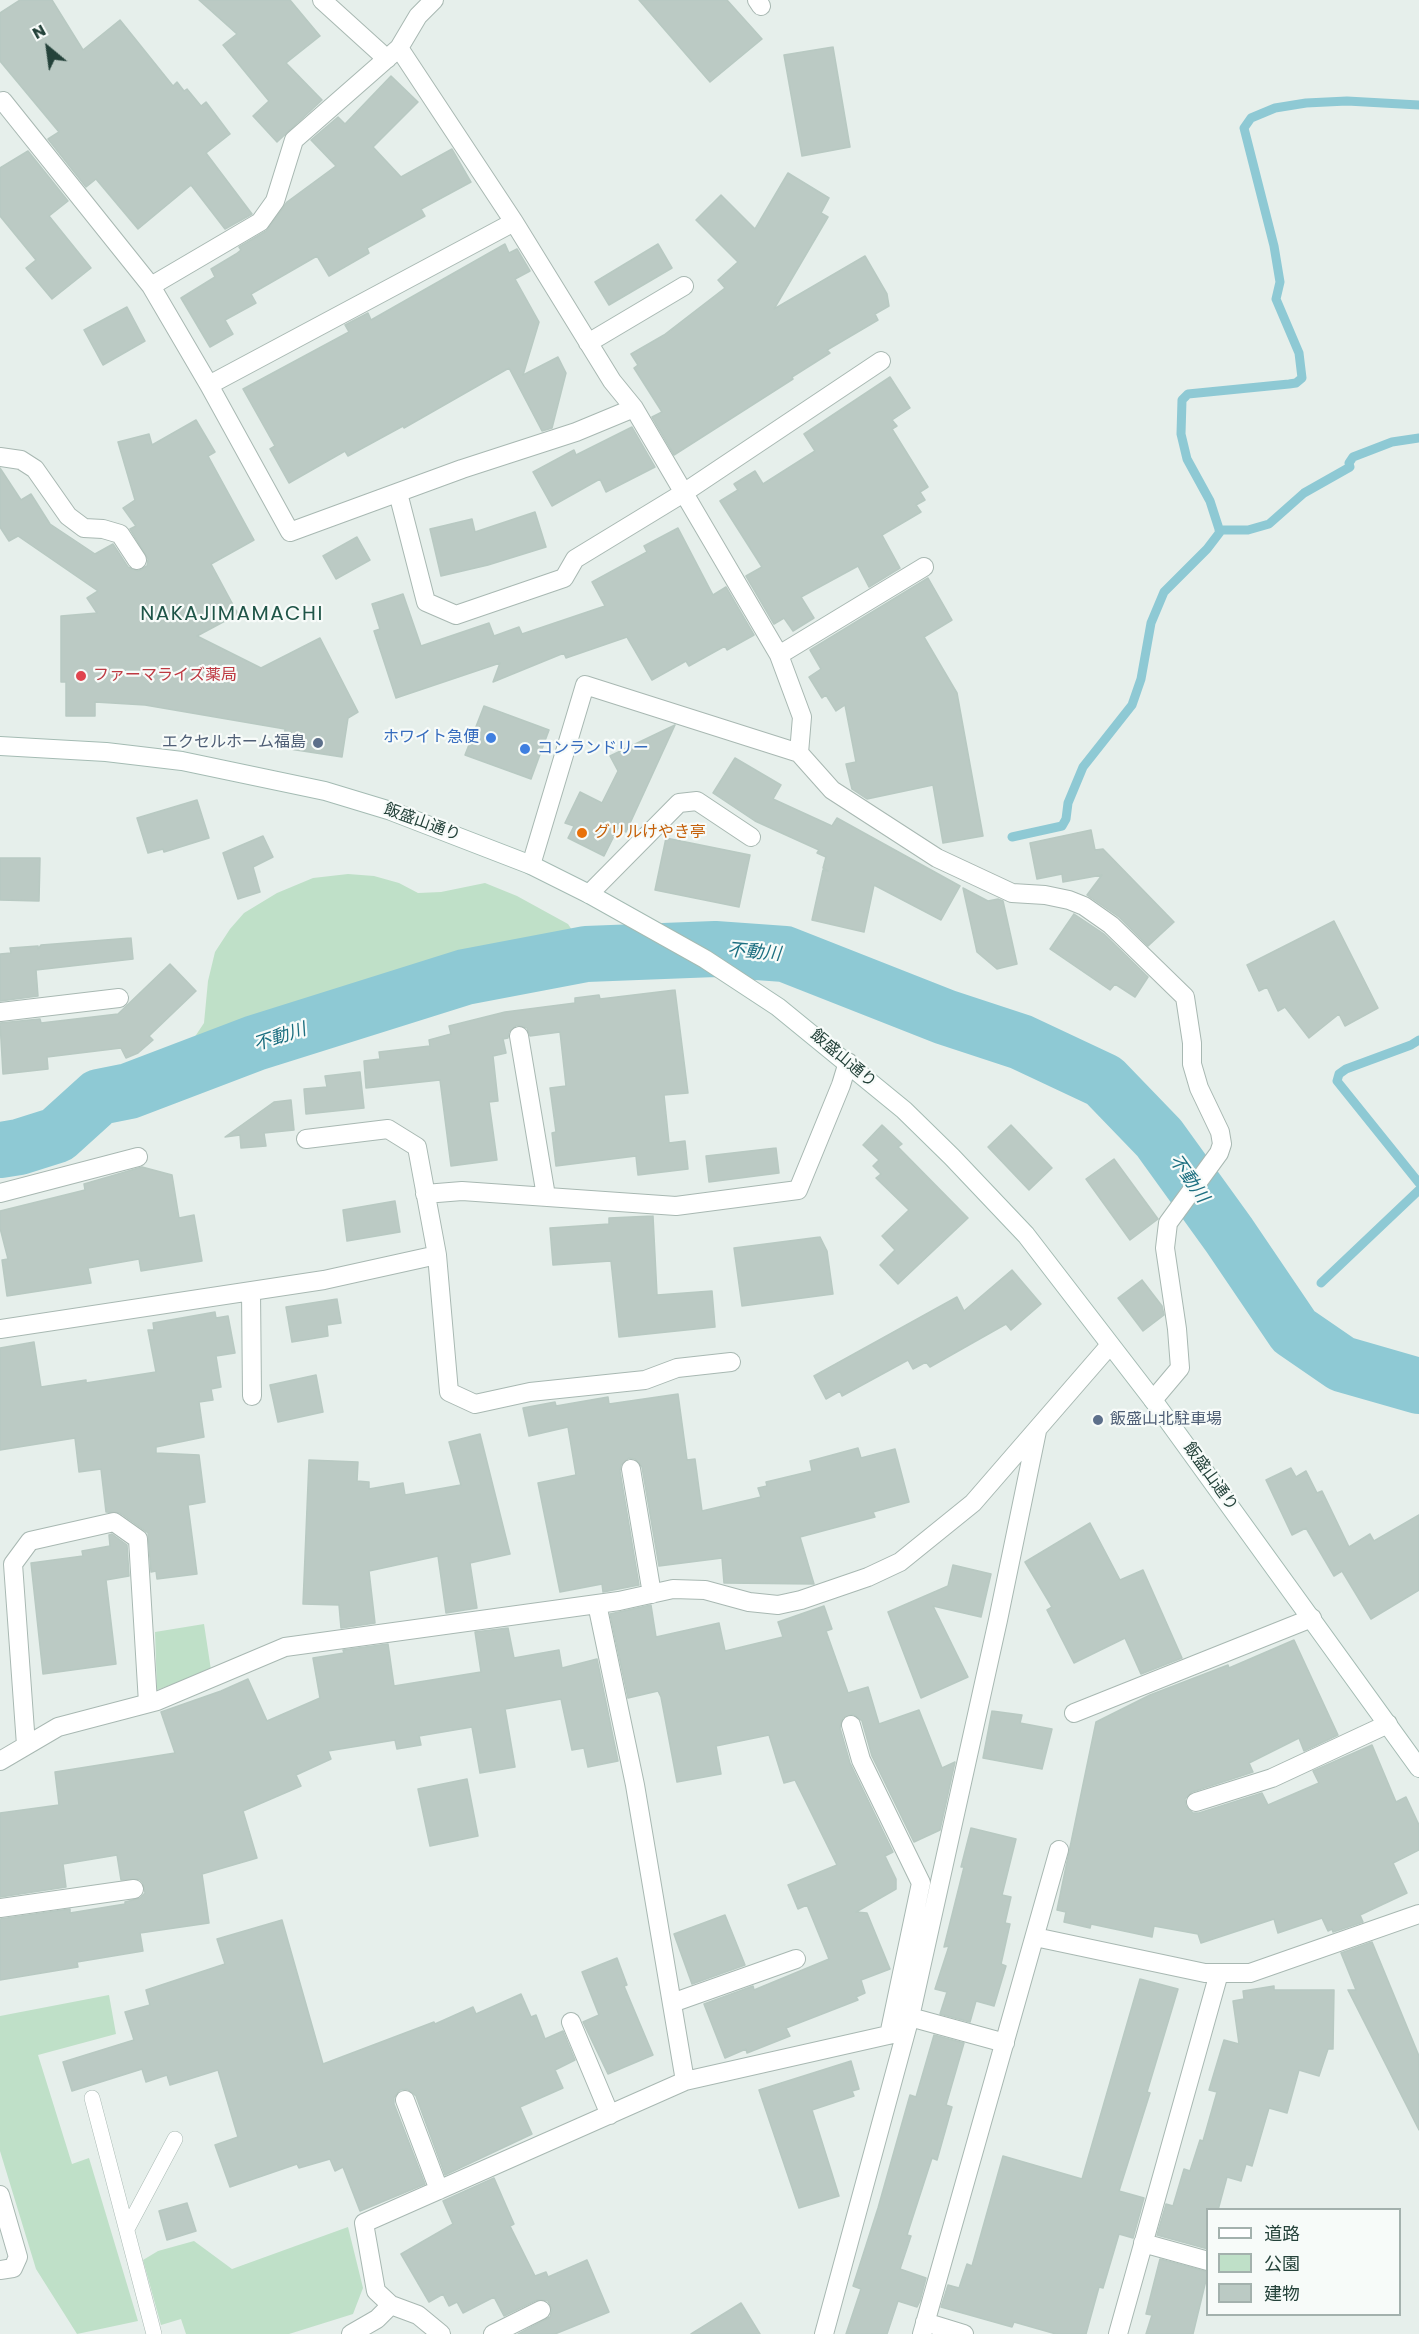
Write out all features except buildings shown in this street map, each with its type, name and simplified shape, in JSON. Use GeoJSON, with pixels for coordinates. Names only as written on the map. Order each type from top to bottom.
{"type":"FeatureCollection","features":[{"type":"Feature","properties":{"kind":"street"},"geometry":{"type":"LineString","coordinates":[[322,0],[393,53],[514,222],[612,381],[634,408],[779,655],[802,717],[799,753]]}},
{"type":"Feature","properties":{"kind":"street"},"geometry":{"type":"LineString","coordinates":[[151,286],[260,222],[275,201],[294,140],[393,53],[418,16],[435,0]]}},
{"type":"Feature","properties":{"kind":"street"},"geometry":{"type":"LineString","coordinates":[[0,103],[3,101],[151,286],[290,532],[462,469],[576,432],[634,408]]}},
{"type":"Feature","properties":{"kind":"street"},"geometry":{"type":"LineString","coordinates":[[209,385],[514,222]]}},
{"type":"Feature","properties":{"kind":"street"},"geometry":{"type":"LineString","coordinates":[[588,343],[684,286]]}},
{"type":"Feature","properties":{"kind":"street"},"geometry":{"type":"LineString","coordinates":[[398,493],[426,602],[456,615],[564,578],[575,560],[685,492],[881,361]]}},
{"type":"Feature","properties":{"kind":"street"},"geometry":{"type":"LineString","coordinates":[[0,457],[21,460],[35,469],[68,516],[84,528],[103,529],[120,534],[137,560]]}},
{"type":"Feature","properties":{"kind":"street"},"geometry":{"type":"LineString","coordinates":[[779,655],[924,567]]}},
{"type":"Feature","properties":{"kind":"street"},"geometry":{"type":"LineString","coordinates":[[531,865],[585,685],[799,753],[832,790],[937,858],[1012,893],[1045,895],[1076,903],[1111,925],[1185,997],[1192,1042],[1192,1064],[1199,1088],[1220,1132],[1222,1144],[1219,1153],[1168,1223],[1164,1248],[1177,1329],[1180,1368],[1154,1400]]}},
{"type":"Feature","properties":{"kind":"street","name":"飯盛山通り"},"geometry":{"type":"LineString","coordinates":[[0,746],[106,752],[182,760],[325,791],[391,811],[531,865],[590,894],[730,975],[778,1007],[848,1062],[928,1133],[1026,1235],[1154,1400],[1419,1768]]}},
{"type":"Feature","properties":{"kind":"street"},"geometry":{"type":"LineString","coordinates":[[590,894],[680,803],[697,801],[751,837]]}},
{"type":"Feature","properties":{"kind":"street"},"geometry":{"type":"LineString","coordinates":[[0,1012],[119,998]]}},
{"type":"Feature","properties":{"kind":"street"},"geometry":{"type":"LineString","coordinates":[[519,1036],[546,1196]]}},
{"type":"Feature","properties":{"kind":"street"},"geometry":{"type":"LineString","coordinates":[[425,1194],[462,1191],[676,1206],[798,1190],[841,1085],[848,1062]]}},
{"type":"Feature","properties":{"kind":"street"},"geometry":{"type":"LineString","coordinates":[[306,1139],[388,1129],[417,1147],[437,1255],[449,1392],[475,1404],[530,1392],[645,1380],[677,1368],[731,1362]]}},
{"type":"Feature","properties":{"kind":"street"},"geometry":{"type":"LineString","coordinates":[[0,1193],[138,1157]]}},
{"type":"Feature","properties":{"kind":"street"},"geometry":{"type":"LineString","coordinates":[[0,1329],[324,1280],[437,1255]]}},
{"type":"Feature","properties":{"kind":"street"},"geometry":{"type":"LineString","coordinates":[[251,1291],[252,1396]]}},
{"type":"Feature","properties":{"kind":"street"},"geometry":{"type":"LineString","coordinates":[[0,1761],[58,1727],[148,1703],[186,1690],[285,1647],[597,1604],[673,1589],[705,1590],[749,1602],[778,1605],[801,1600],[868,1576],[900,1562],[974,1503],[1110,1345]]}},
{"type":"Feature","properties":{"kind":"street"},"geometry":{"type":"LineString","coordinates":[[824,2334],[902,2028],[998,1620],[1037,1429]]}},
{"type":"Feature","properties":{"kind":"street"},"geometry":{"type":"LineString","coordinates":[[631,1469],[651,1594]]}},
{"type":"Feature","properties":{"kind":"street"},"geometry":{"type":"LineString","coordinates":[[26,1745],[13,1564],[30,1541],[114,1522],[138,1539],[148,1703]]}},
{"type":"Feature","properties":{"kind":"street"},"geometry":{"type":"LineString","coordinates":[[597,1604],[635,1785],[685,2081]]}},
{"type":"Feature","properties":{"kind":"street"},"geometry":{"type":"LineString","coordinates":[[1074,1713],[1312,1618]]}},
{"type":"Feature","properties":{"kind":"street"},"geometry":{"type":"LineString","coordinates":[[1196,1802],[1272,1779],[1388,1724]]}},
{"type":"Feature","properties":{"kind":"street"},"geometry":{"type":"LineString","coordinates":[[851,1725],[861,1760],[921,1884],[902,2028]]}},
{"type":"Feature","properties":{"kind":"street"},"geometry":{"type":"LineString","coordinates":[[963,2334],[923,2328],[1059,1850]]}},
{"type":"Feature","properties":{"kind":"street"},"geometry":{"type":"LineString","coordinates":[[0,1908],[134,1889]]}},
{"type":"Feature","properties":{"kind":"street"},"geometry":{"type":"LineString","coordinates":[[1035,1937],[1205,1973],[1250,1973],[1419,1914]]}},
{"type":"Feature","properties":{"kind":"street"},"geometry":{"type":"LineString","coordinates":[[672,2003],[796,1959]]}},
{"type":"Feature","properties":{"kind":"street"},"geometry":{"type":"LineString","coordinates":[[1118,2334],[1219,1973]]}},
{"type":"Feature","properties":{"kind":"street"},"geometry":{"type":"LineString","coordinates":[[571,2022],[610,2115]]}},
{"type":"Feature","properties":{"kind":"street"},"geometry":{"type":"LineString","coordinates":[[441,2334],[418,2315],[391,2305],[376,2291],[364,2223],[685,2081],[902,2028],[1005,2043]]}},
{"type":"Feature","properties":{"kind":"street"},"geometry":{"type":"LineString","coordinates":[[405,2100],[439,2190]]}},
{"type":"Feature","properties":{"kind":"street"},"geometry":{"type":"LineString","coordinates":[[0,2195],[18,2257],[13,2268],[0,2270]]}},
{"type":"Feature","properties":{"kind":"street"},"geometry":{"type":"LineString","coordinates":[[1143,2243],[1206,2260]]}},
{"type":"Feature","properties":{"kind":"street"},"geometry":{"type":"LineString","coordinates":[[351,2334],[377,2319],[391,2305]]}},
{"type":"Feature","properties":{"kind":"street"},"geometry":{"type":"LineString","coordinates":[[493,2334],[541,2310]]}},
{"type":"Feature","properties":{"kind":"lane"},"geometry":{"type":"LineString","coordinates":[[92,2098],[154,2334]]}},
{"type":"Feature","properties":{"kind":"lane"},"geometry":{"type":"LineString","coordinates":[[127,2229],[175,2139]]}},
{"type":"Feature","properties":{"kind":"green space"},"geometry":{"type":"Polygon","coordinates":[[[348,874],[374,876],[399,883],[418,893],[441,892],[485,883],[517,896],[568,924],[576,936],[492,947],[417,966],[344,998],[195,1050],[194,1038],[204,1023],[208,981],[215,952],[230,929],[244,913],[277,893],[313,878],[348,874]]]}},
{"type":"Feature","properties":{"kind":"green space"},"geometry":{"type":"Polygon","coordinates":[[[204,1624],[211,1670],[157,1690],[155,1632],[204,1624]]]}},
{"type":"Feature","properties":{"kind":"green space"},"geometry":{"type":"Polygon","coordinates":[[[109,1995],[116,2034],[38,2055],[72,2164],[89,2158],[138,2321],[77,2334],[36,2269],[0,2151],[0,2016],[109,1995]]]}},
{"type":"Feature","properties":{"kind":"green space"},"geometry":{"type":"Polygon","coordinates":[[[348,2227],[363,2288],[353,2314],[289,2334],[186,2334],[181,2319],[161,2325],[143,2260],[158,2251],[194,2241],[232,2269],[348,2227]]]}},
{"type":"Feature","properties":{"kind":"waterway"},"geometry":{"type":"LineString","coordinates":[[1012,837],[1062,826],[1066,819],[1068,803],[1083,767],[1132,705],[1141,679],[1151,623],[1164,592],[1207,549],[1220,532],[1210,501],[1187,459],[1181,434],[1182,400],[1188,394],[1289,384],[1296,383],[1302,378],[1299,353],[1276,299],[1280,282],[1274,246],[1244,128],[1251,118],[1275,108],[1306,103],[1347,101],[1419,105]]}},
{"type":"Feature","properties":{"kind":"waterway"},"geometry":{"type":"LineString","coordinates":[[1219,530],[1248,530],[1269,524],[1304,493],[1350,467],[1349,463],[1353,457],[1392,442],[1419,438]]}},
{"type":"Feature","properties":{"kind":"waterway","name":"不動川"},"geometry":{"type":"LineString","coordinates":[[0,1150],[19,1147],[57,1135],[99,1097],[129,1091],[255,1043],[465,977],[586,954],[715,949],[785,954],[945,1017],[1021,1042],[1104,1081],[1159,1138],[1294,1331],[1342,1364],[1419,1386]]}},
{"type":"Feature","properties":{"kind":"waterway"},"geometry":{"type":"LineString","coordinates":[[1419,1040],[1346,1069],[1339,1074],[1337,1081],[1419,1183]]}},
{"type":"Feature","properties":{"kind":"waterway"},"geometry":{"type":"LineString","coordinates":[[1321,1283],[1419,1190]]}},
{"type":"Feature","properties":{"kind":"place","name":"ファーマライズ薬局"},"geometry":{"type":"Point","coordinates":[81,676]}},
{"type":"Feature","properties":{"kind":"place","name":"ホワイト急便"},"geometry":{"type":"Point","coordinates":[491,738]}},
{"type":"Feature","properties":{"kind":"place","name":"エクセルホーム福島"},"geometry":{"type":"Point","coordinates":[318,743]}},
{"type":"Feature","properties":{"kind":"place","name":"コンランドリー"},"geometry":{"type":"Point","coordinates":[525,749]}},
{"type":"Feature","properties":{"kind":"place","name":"グリルけやき亭"},"geometry":{"type":"Point","coordinates":[582,833]}},
{"type":"Feature","properties":{"kind":"place","name":"飯盛山北駐車場"},"geometry":{"type":"Point","coordinates":[1098,1420]}},
{"type":"Feature","properties":{"kind":"district","name":"NAKAJIMAMACHI"},"geometry":{"type":"Point","coordinates":[232,615]}}]}
